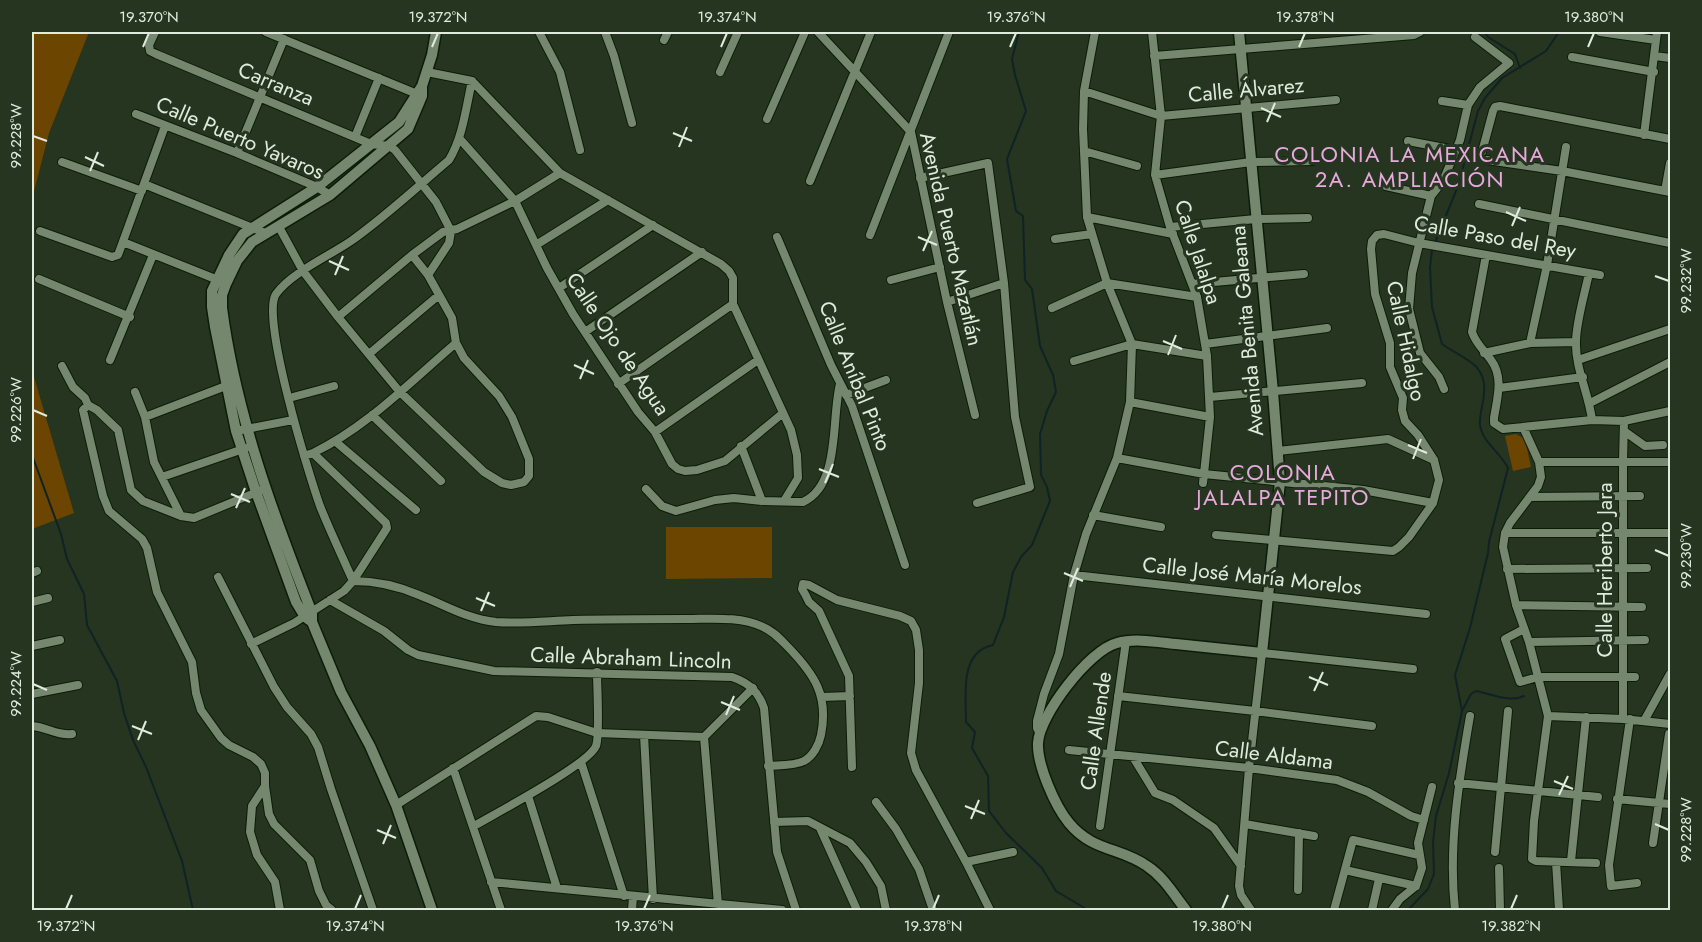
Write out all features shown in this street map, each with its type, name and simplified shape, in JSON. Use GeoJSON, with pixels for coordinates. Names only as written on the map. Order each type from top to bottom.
{"type":"FeatureCollection","features":[{"type":"Feature","properties":{"kind":"street","name":"Carranza"},"geometry":{"type":"LineString","coordinates":[[155,32],[149,45],[150,51],[371,144],[388,146]]}},
{"type":"Feature","properties":{"kind":"street"},"geometry":{"type":"LineString","coordinates":[[266,32],[379,78],[420,92]]}},
{"type":"Feature","properties":{"kind":"street"},"geometry":{"type":"LineString","coordinates":[[432,910],[396,806],[370,746],[341,692],[309,617],[296,603],[246,448],[212,306],[212,291],[244,250],[265,233],[279,227],[330,195],[408,129],[427,72],[435,32]]}},
{"type":"Feature","properties":{"kind":"street"},"geometry":{"type":"LineString","coordinates":[[539,32],[560,72],[580,150]]}},
{"type":"Feature","properties":{"kind":"street"},"geometry":{"type":"LineString","coordinates":[[605,32],[614,56],[632,123]]}},
{"type":"Feature","properties":{"kind":"street"},"geometry":{"type":"LineString","coordinates":[[720,72],[738,32]]}},
{"type":"Feature","properties":{"kind":"street"},"geometry":{"type":"LineString","coordinates":[[767,119],[805,32]]}},
{"type":"Feature","properties":{"kind":"street","name":"Avenida Puerto Mazatlán"},"geometry":{"type":"LineString","coordinates":[[818,32],[911,132],[947,302],[975,416]]}},
{"type":"Feature","properties":{"kind":"street"},"geometry":{"type":"LineString","coordinates":[[810,181],[871,32]]}},
{"type":"Feature","properties":{"kind":"street"},"geometry":{"type":"LineString","coordinates":[[870,235],[949,32]]}},
{"type":"Feature","properties":{"kind":"street"},"geometry":{"type":"LineString","coordinates":[[1094,32],[1084,91],[1084,151],[1088,218],[1107,283],[1132,344],[1130,402],[1117,458],[1093,515],[1074,575],[1059,654],[1037,720],[1038,756],[1058,807],[1076,832],[1093,843],[1146,865],[1164,881],[1186,910]]}},
{"type":"Feature","properties":{"kind":"street","name":"Calle Jalalpa"},"geometry":{"type":"LineString","coordinates":[[1152,32],[1161,116],[1155,174],[1172,231],[1197,297],[1206,344],[1210,417],[1204,478]]}},
{"type":"Feature","properties":{"kind":"street","name":"Avenida Benita Galeana"},"geometry":{"type":"LineString","coordinates":[[1239,32],[1261,277],[1274,392],[1280,482],[1249,768],[1239,885],[1241,895],[1251,910]]}},
{"type":"Feature","properties":{"kind":"street"},"geometry":{"type":"LineString","coordinates":[[1154,56],[1414,35],[1420,32]]}},
{"type":"Feature","properties":{"kind":"street"},"geometry":{"type":"LineString","coordinates":[[1600,32],[1657,36],[1644,135]]}},
{"type":"Feature","properties":{"kind":"street"},"geometry":{"type":"LineString","coordinates":[[1444,390],[1439,377],[1420,353],[1409,309],[1412,273],[1431,196],[1443,181],[1460,140],[1468,105],[1480,87],[1509,63],[1475,37]]}},
{"type":"Feature","properties":{"kind":"street"},"geometry":{"type":"LineString","coordinates":[[237,153],[284,39]]}},
{"type":"Feature","properties":{"kind":"street"},"geometry":{"type":"LineString","coordinates":[[1655,56],[1671,58]]}},
{"type":"Feature","properties":{"kind":"street"},"geometry":{"type":"LineString","coordinates":[[1572,57],[1654,72]]}},
{"type":"Feature","properties":{"kind":"street"},"geometry":{"type":"LineString","coordinates":[[427,72],[472,81],[560,173],[702,252],[729,271],[735,287],[733,303],[791,430],[799,470],[798,478],[784,501]]}},
{"type":"Feature","properties":{"kind":"street"},"geometry":{"type":"LineString","coordinates":[[355,137],[379,78]]}},
{"type":"Feature","properties":{"kind":"street"},"geometry":{"type":"LineString","coordinates":[[353,581],[321,506],[293,420],[273,322],[272,302],[276,294],[303,271],[351,241],[449,160],[456,149],[472,81]]}},
{"type":"Feature","properties":{"kind":"street"},"geometry":{"type":"LineString","coordinates":[[1084,91],[1161,116]]}},
{"type":"Feature","properties":{"kind":"street"},"geometry":{"type":"LineString","coordinates":[[221,282],[236,243],[251,227],[317,187],[399,122],[420,92]]}},
{"type":"Feature","properties":{"kind":"street","name":"Calle Álvarez"},"geometry":{"type":"LineString","coordinates":[[1161,116],[1336,100]]}},
{"type":"Feature","properties":{"kind":"street"},"geometry":{"type":"LineString","coordinates":[[1442,101],[1468,105]]}},
{"type":"Feature","properties":{"kind":"street"},"geometry":{"type":"LineString","coordinates":[[1671,139],[1495,106],[1485,156],[1668,192],[1671,163]]}},
{"type":"Feature","properties":{"kind":"street","name":"Calle Puerto Yavaros"},"geometry":{"type":"LineString","coordinates":[[136,114],[237,153],[317,187],[330,195]]}},
{"type":"Feature","properties":{"kind":"street"},"geometry":{"type":"LineString","coordinates":[[40,231],[116,257],[120,252],[165,126]]}},
{"type":"Feature","properties":{"kind":"street","name":"Calle Ojo de Agua"},"geometry":{"type":"LineString","coordinates":[[459,138],[516,201],[536,245],[585,332],[618,384],[655,432],[672,464],[685,471],[697,470],[724,461],[783,413]]}},
{"type":"Feature","properties":{"kind":"street"},"geometry":{"type":"LineString","coordinates":[[1408,141],[1455,150]]}},
{"type":"Feature","properties":{"kind":"street"},"geometry":{"type":"LineString","coordinates":[[388,146],[395,150],[422,183],[436,202],[451,231],[449,243],[428,275]]}},
{"type":"Feature","properties":{"kind":"street"},"geometry":{"type":"LineString","coordinates":[[1530,344],[1547,265],[1566,147]]}},
{"type":"Feature","properties":{"kind":"street"},"geometry":{"type":"LineString","coordinates":[[1084,151],[1137,166]]}},
{"type":"Feature","properties":{"kind":"street"},"geometry":{"type":"LineString","coordinates":[[1155,174],[1251,162],[1313,161]]}},
{"type":"Feature","properties":{"kind":"street"},"geometry":{"type":"LineString","coordinates":[[62,162],[143,187],[265,233]]}},
{"type":"Feature","properties":{"kind":"street"},"geometry":{"type":"LineString","coordinates":[[920,178],[988,163],[1004,283],[1015,417],[1030,487],[977,503]]}},
{"type":"Feature","properties":{"kind":"street"},"geometry":{"type":"LineString","coordinates":[[338,317],[443,232],[457,229],[516,201],[560,173]]}},
{"type":"Feature","properties":{"kind":"street"},"geometry":{"type":"LineString","coordinates":[[1386,186],[1431,196]]}},
{"type":"Feature","properties":{"kind":"street"},"geometry":{"type":"LineString","coordinates":[[536,245],[608,200]]}},
{"type":"Feature","properties":{"kind":"street"},"geometry":{"type":"LineString","coordinates":[[1479,204],[1671,243]]}},
{"type":"Feature","properties":{"kind":"street"},"geometry":{"type":"LineString","coordinates":[[1088,218],[1172,231],[1256,219],[1308,218]]}},
{"type":"Feature","properties":{"kind":"street"},"geometry":{"type":"LineString","coordinates":[[559,288],[653,225]]}},
{"type":"Feature","properties":{"kind":"street"},"geometry":{"type":"LineString","coordinates":[[279,227],[303,271],[399,391],[484,472],[502,483],[511,485],[524,482],[529,476],[529,459],[512,417],[499,396],[464,358],[456,343],[452,318],[428,275],[412,255]]}},
{"type":"Feature","properties":{"kind":"street"},"geometry":{"type":"LineString","coordinates":[[1055,239],[1092,234]]}},
{"type":"Feature","properties":{"kind":"street","name":"Calle Paso del Rey"},"geometry":{"type":"LineString","coordinates":[[1384,234],[1421,243],[1600,275]]}},
{"type":"Feature","properties":{"kind":"street","name":"Calle Hidalgo"},"geometry":{"type":"LineString","coordinates":[[1274,540],[1393,551],[1399,547],[1433,503],[1440,480],[1434,460],[1418,435],[1405,421],[1402,410],[1403,398],[1390,367],[1390,344],[1375,294],[1372,241],[1384,234]]}},
{"type":"Feature","properties":{"kind":"street","name":"Calle Aníbal Pinto"},"geometry":{"type":"LineString","coordinates":[[777,237],[840,384],[852,406],[905,565]]}},
{"type":"Feature","properties":{"kind":"street"},"geometry":{"type":"LineString","coordinates":[[123,242],[221,282]]}},
{"type":"Feature","properties":{"kind":"street"},"geometry":{"type":"LineString","coordinates":[[585,332],[702,252]]}},
{"type":"Feature","properties":{"kind":"street"},"geometry":{"type":"LineString","coordinates":[[110,360],[130,316],[153,255]]}},
{"type":"Feature","properties":{"kind":"street"},"geometry":{"type":"LineString","coordinates":[[1486,255],[1472,332],[1476,343],[1493,362],[1499,388],[1494,423],[1503,429],[1592,420],[1624,421],[1671,411]]}},
{"type":"Feature","properties":{"kind":"street"},"geometry":{"type":"LineString","coordinates":[[891,280],[940,267]]}},
{"type":"Feature","properties":{"kind":"street"},"geometry":{"type":"LineString","coordinates":[[1589,273],[1576,342],[1592,420]]}},
{"type":"Feature","properties":{"kind":"street"},"geometry":{"type":"LineString","coordinates":[[1192,284],[1304,274]]}},
{"type":"Feature","properties":{"kind":"street"},"geometry":{"type":"LineString","coordinates":[[39,279],[130,316]]}},
{"type":"Feature","properties":{"kind":"street"},"geometry":{"type":"LineString","coordinates":[[947,302],[1004,283]]}},
{"type":"Feature","properties":{"kind":"street"},"geometry":{"type":"LineString","coordinates":[[1052,308],[1107,283],[1197,297]]}},
{"type":"Feature","properties":{"kind":"street"},"geometry":{"type":"LineString","coordinates":[[369,354],[439,295]]}},
{"type":"Feature","properties":{"kind":"street"},"geometry":{"type":"LineString","coordinates":[[618,384],[733,303]]}},
{"type":"Feature","properties":{"kind":"street"},"geometry":{"type":"LineString","coordinates":[[1206,344],[1327,328]]}},
{"type":"Feature","properties":{"kind":"street"},"geometry":{"type":"LineString","coordinates":[[1578,360],[1671,329]]}},
{"type":"Feature","properties":{"kind":"street"},"geometry":{"type":"LineString","coordinates":[[1484,353],[1530,344],[1576,342]]}},
{"type":"Feature","properties":{"kind":"street"},"geometry":{"type":"LineString","coordinates":[[304,456],[336,442],[372,416],[456,343]]}},
{"type":"Feature","properties":{"kind":"street"},"geometry":{"type":"LineString","coordinates":[[1074,361],[1132,344],[1207,356]]}},
{"type":"Feature","properties":{"kind":"street"},"geometry":{"type":"LineString","coordinates":[[655,432],[758,360]]}},
{"type":"Feature","properties":{"kind":"street"},"geometry":{"type":"LineString","coordinates":[[1590,403],[1671,362]]}},
{"type":"Feature","properties":{"kind":"street"},"geometry":{"type":"LineString","coordinates":[[62,366],[73,387],[85,398],[88,405],[97,410],[118,430],[131,490],[136,495],[154,506],[181,516],[194,518],[260,490]]}},
{"type":"Feature","properties":{"kind":"street"},"geometry":{"type":"LineString","coordinates":[[1499,388],[1583,378]]}},
{"type":"Feature","properties":{"kind":"street"},"geometry":{"type":"LineString","coordinates":[[846,396],[886,380]]}},
{"type":"Feature","properties":{"kind":"street"},"geometry":{"type":"LineString","coordinates":[[1210,397],[1362,383]]}},
{"type":"Feature","properties":{"kind":"street"},"geometry":{"type":"LineString","coordinates":[[145,417],[231,384]]}},
{"type":"Feature","properties":{"kind":"street"},"geometry":{"type":"LineString","coordinates":[[646,489],[662,506],[676,511],[734,498],[803,502],[817,492],[831,460],[836,399],[840,384]]}},
{"type":"Feature","properties":{"kind":"street"},"geometry":{"type":"LineString","coordinates":[[289,398],[334,386]]}},
{"type":"Feature","properties":{"kind":"street"},"geometry":{"type":"LineString","coordinates":[[135,392],[145,417],[154,462],[181,516]]}},
{"type":"Feature","properties":{"kind":"street"},"geometry":{"type":"LineString","coordinates":[[1130,402],[1210,417]]}},
{"type":"Feature","properties":{"kind":"street"},"geometry":{"type":"LineString","coordinates":[[88,405],[83,410],[108,511],[142,539],[147,548],[157,592],[192,662],[201,710],[221,738],[261,764],[265,773],[269,814],[274,824],[310,860],[319,891],[326,905],[332,910]]}},
{"type":"Feature","properties":{"kind":"street"},"geometry":{"type":"LineString","coordinates":[[372,416],[441,481]]}},
{"type":"Feature","properties":{"kind":"street"},"geometry":{"type":"LineString","coordinates":[[242,430],[293,420]]}},
{"type":"Feature","properties":{"kind":"street","name":"Calle Heriberto Jara"},"geometry":{"type":"LineString","coordinates":[[1624,421],[1622,676],[1626,719],[1610,865],[1611,886],[1637,884]]}},
{"type":"Feature","properties":{"kind":"street"},"geometry":{"type":"LineString","coordinates":[[1523,427],[1539,462],[1541,477],[1530,497],[1510,523],[1505,533],[1503,547],[1516,605],[1529,642],[1548,716],[1531,855],[1536,861],[1596,863]]}},
{"type":"Feature","properties":{"kind":"street"},"geometry":{"type":"LineString","coordinates":[[1624,431],[1645,446],[1663,444]]}},
{"type":"Feature","properties":{"kind":"street"},"geometry":{"type":"LineString","coordinates":[[1278,451],[1388,439],[1434,460]]}},
{"type":"Feature","properties":{"kind":"street"},"geometry":{"type":"LineString","coordinates":[[336,442],[416,510]]}},
{"type":"Feature","properties":{"kind":"street"},"geometry":{"type":"LineString","coordinates":[[741,446],[762,501]]}},
{"type":"Feature","properties":{"kind":"street"},"geometry":{"type":"LineString","coordinates":[[162,477],[246,448]]}},
{"type":"Feature","properties":{"kind":"street"},"geometry":{"type":"LineString","coordinates":[[251,644],[309,617],[344,591],[387,528],[386,523],[313,453]]}},
{"type":"Feature","properties":{"kind":"street"},"geometry":{"type":"LineString","coordinates":[[1117,458],[1204,478],[1363,490],[1433,503]]}},
{"type":"Feature","properties":{"kind":"street"},"geometry":{"type":"LineString","coordinates":[[1539,462],[1671,462]]}},
{"type":"Feature","properties":{"kind":"street"},"geometry":{"type":"LineString","coordinates":[[1530,497],[1640,496]]}},
{"type":"Feature","properties":{"kind":"street"},"geometry":{"type":"LineString","coordinates":[[1093,515],[1161,526]]}},
{"type":"Feature","properties":{"kind":"street"},"geometry":{"type":"LineString","coordinates":[[1505,533],[1671,534]]}},
{"type":"Feature","properties":{"kind":"street"},"geometry":{"type":"LineString","coordinates":[[1216,535],[1274,540]]}},
{"type":"Feature","properties":{"kind":"street"},"geometry":{"type":"LineString","coordinates":[[1507,569],[1647,568]]}},
{"type":"Feature","properties":{"kind":"street","name":"Calle José María Morelos"},"geometry":{"type":"LineString","coordinates":[[1074,575],[1426,614]]}},
{"type":"Feature","properties":{"kind":"street"},"geometry":{"type":"LineString","coordinates":[[218,577],[273,687],[311,734],[318,747],[373,910]]}},
{"type":"Feature","properties":{"kind":"street"},"geometry":{"type":"LineString","coordinates":[[353,581],[385,584],[417,594],[466,616],[490,621],[520,623],[645,619],[746,621],[764,627],[807,666],[822,698],[822,729],[812,754],[804,761],[795,764],[768,766]]}},
{"type":"Feature","properties":{"kind":"street"},"geometry":{"type":"LineString","coordinates":[[852,767],[849,676],[819,611],[808,602],[803,584],[837,600],[900,616],[910,621],[916,630],[919,650],[919,684],[911,753],[916,770],[990,910]]}},
{"type":"Feature","properties":{"kind":"street"},"geometry":{"type":"LineString","coordinates":[[32,602],[48,598]]}},
{"type":"Feature","properties":{"kind":"street","name":"Calle Abraham Lincoln"},"geometry":{"type":"LineString","coordinates":[[330,600],[384,631],[418,655],[494,671],[732,676],[744,681],[759,696],[764,708],[777,852],[796,910]]}},
{"type":"Feature","properties":{"kind":"street"},"geometry":{"type":"LineString","coordinates":[[1516,605],[1642,607]]}},
{"type":"Feature","properties":{"kind":"street"},"geometry":{"type":"LineString","coordinates":[[1524,629],[1505,639],[1520,682],[1538,677],[1635,677]]}},
{"type":"Feature","properties":{"kind":"street"},"geometry":{"type":"LineString","coordinates":[[32,646],[60,640]]}},
{"type":"Feature","properties":{"kind":"street"},"geometry":{"type":"LineString","coordinates":[[1529,642],[1645,640]]}},
{"type":"Feature","properties":{"kind":"street"},"geometry":{"type":"LineString","coordinates":[[1039,732],[1056,702],[1079,671],[1103,648],[1126,641],[1156,642],[1413,669]]}},
{"type":"Feature","properties":{"kind":"street","name":"Calle Allende"},"geometry":{"type":"LineString","coordinates":[[1101,826],[1126,641]]}},
{"type":"Feature","properties":{"kind":"street"},"geometry":{"type":"LineString","coordinates":[[474,826],[528,796],[591,756],[595,748],[597,733],[597,672]]}},
{"type":"Feature","properties":{"kind":"street"},"geometry":{"type":"LineString","coordinates":[[1644,721],[1671,674]]}},
{"type":"Feature","properties":{"kind":"street"},"geometry":{"type":"LineString","coordinates":[[32,694],[78,685]]}},
{"type":"Feature","properties":{"kind":"street"},"geometry":{"type":"LineString","coordinates":[[396,806],[536,716],[548,717],[597,733],[704,737],[753,688]]}},
{"type":"Feature","properties":{"kind":"street"},"geometry":{"type":"LineString","coordinates":[[822,698],[850,696]]}},
{"type":"Feature","properties":{"kind":"street"},"geometry":{"type":"LineString","coordinates":[[1118,696],[1372,726]]}},
{"type":"Feature","properties":{"kind":"street"},"geometry":{"type":"LineString","coordinates":[[1495,852],[1508,711]]}},
{"type":"Feature","properties":{"kind":"street"},"geometry":{"type":"LineString","coordinates":[[1455,910],[1452,882],[1458,783],[1470,716]]}},
{"type":"Feature","properties":{"kind":"street"},"geometry":{"type":"LineString","coordinates":[[1548,716],[1626,719],[1670,727],[1653,843]]}},
{"type":"Feature","properties":{"kind":"street"},"geometry":{"type":"LineString","coordinates":[[1571,861],[1586,717]]}},
{"type":"Feature","properties":{"kind":"street"},"geometry":{"type":"LineString","coordinates":[[32,726],[52,730],[59,735],[72,734]]}},
{"type":"Feature","properties":{"kind":"street"},"geometry":{"type":"LineString","coordinates":[[644,735],[653,899]]}},
{"type":"Feature","properties":{"kind":"street"},"geometry":{"type":"LineString","coordinates":[[704,737],[718,904]]}},
{"type":"Feature","properties":{"kind":"street","name":"Calle Aldama"},"geometry":{"type":"LineString","coordinates":[[1069,750],[1249,768],[1337,780],[1368,792],[1411,816],[1424,820]]}},
{"type":"Feature","properties":{"kind":"street"},"geometry":{"type":"LineString","coordinates":[[1133,758],[1155,793],[1181,804],[1214,828],[1241,866]]}},
{"type":"Feature","properties":{"kind":"street"},"geometry":{"type":"LineString","coordinates":[[581,762],[632,910]]}},
{"type":"Feature","properties":{"kind":"street"},"geometry":{"type":"LineString","coordinates":[[453,768],[501,910]]}},
{"type":"Feature","properties":{"kind":"street"},"geometry":{"type":"LineString","coordinates":[[1458,783],[1598,796]]}},
{"type":"Feature","properties":{"kind":"street"},"geometry":{"type":"LineString","coordinates":[[265,786],[252,806],[250,832],[256,855],[271,873],[275,882],[280,910]]}},
{"type":"Feature","properties":{"kind":"street"},"geometry":{"type":"LineString","coordinates":[[1392,910],[1400,899],[1416,886],[1422,868],[1418,843],[1432,787]]}},
{"type":"Feature","properties":{"kind":"street"},"geometry":{"type":"LineString","coordinates":[[528,796],[557,888]]}},
{"type":"Feature","properties":{"kind":"street"},"geometry":{"type":"LineString","coordinates":[[1617,799],[1671,804]]}},
{"type":"Feature","properties":{"kind":"street"},"geometry":{"type":"LineString","coordinates":[[876,802],[920,869],[933,910]]}},
{"type":"Feature","properties":{"kind":"street"},"geometry":{"type":"LineString","coordinates":[[774,822],[808,821],[850,843],[866,861],[881,886],[886,910]]}},
{"type":"Feature","properties":{"kind":"street"},"geometry":{"type":"LineString","coordinates":[[1245,824],[1314,836]]}},
{"type":"Feature","properties":{"kind":"street"},"geometry":{"type":"LineString","coordinates":[[820,827],[857,910]]}},
{"type":"Feature","properties":{"kind":"street"},"geometry":{"type":"LineString","coordinates":[[1298,890],[1299,833]]}},
{"type":"Feature","properties":{"kind":"street"},"geometry":{"type":"LineString","coordinates":[[1334,910],[1353,840],[1419,855]]}},
{"type":"Feature","properties":{"kind":"street"},"geometry":{"type":"LineString","coordinates":[[966,862],[1013,852]]}},
{"type":"Feature","properties":{"kind":"street"},"geometry":{"type":"LineString","coordinates":[[1556,862],[1559,910]]}},
{"type":"Feature","properties":{"kind":"street"},"geometry":{"type":"LineString","coordinates":[[1499,868],[1500,910]]}},
{"type":"Feature","properties":{"kind":"street"},"geometry":{"type":"LineString","coordinates":[[1345,870],[1416,886]]}},
{"type":"Feature","properties":{"kind":"street"},"geometry":{"type":"LineString","coordinates":[[1372,910],[1379,879]]}},
{"type":"Feature","properties":{"kind":"street"},"geometry":{"type":"LineString","coordinates":[[491,882],[628,897],[782,910]]}},
{"type":"Feature","properties":{"kind":"shaded area"},"geometry":{"type":"Polygon","coordinates":[[[32,32],[89,32],[49,133],[32,199],[32,32]]]}},
{"type":"Feature","properties":{"kind":"shaded area"},"geometry":{"type":"Polygon","coordinates":[[[32,360],[34,377],[74,513],[32,529],[32,360]]]}},
{"type":"Feature","properties":{"kind":"shaded area"},"geometry":{"type":"Polygon","coordinates":[[[1516,434],[1525,439],[1531,467],[1513,471],[1505,436],[1516,434]]]}},
{"type":"Feature","properties":{"kind":"shaded area"},"geometry":{"type":"Polygon","coordinates":[[[666,527],[772,527],[772,578],[666,579],[666,527]]]}},
{"type":"Feature","properties":{"kind":"waterway"},"geometry":{"type":"LineString","coordinates":[[1019,32],[1012,59],[1026,111],[1007,159],[1016,211],[1023,216],[1025,280],[1032,289],[1040,346],[1053,375],[1056,392],[1040,434],[1041,475],[1050,501],[1032,545],[1021,557],[1013,572],[1004,617],[993,645],[982,649],[974,656],[970,665],[966,688],[966,722],[975,732],[972,748],[988,776],[989,811],[1006,833],[1042,868],[1056,891],[1088,910]]}},
{"type":"Feature","properties":{"kind":"waterway"},"geometry":{"type":"LineString","coordinates":[[1484,32],[1515,54],[1520,68]]}},
{"type":"Feature","properties":{"kind":"waterway"},"geometry":{"type":"LineString","coordinates":[[1408,910],[1428,889],[1434,874],[1433,842],[1436,816],[1449,773],[1462,711],[1455,675],[1470,628],[1508,468],[1481,431],[1484,392],[1481,374],[1471,362],[1442,344],[1432,307],[1430,268],[1432,250],[1458,186],[1478,111],[1485,98],[1502,78],[1546,51],[1559,32]]}},
{"type":"Feature","properties":{"kind":"waterway"},"geometry":{"type":"LineString","coordinates":[[32,455],[61,534],[67,559],[84,594],[87,625],[117,681],[133,740],[146,767],[182,861],[193,910]]}},
{"type":"Feature","properties":{"kind":"waterway"},"geometry":{"type":"LineString","coordinates":[[1462,711],[1471,694],[1476,691],[1512,699],[1524,696]]}},
{"type":"Feature","properties":{"kind":"district","name":"COLONIA LA MEXICANA 2A. AMPLIACIÓN"},"geometry":{"type":"Point","coordinates":[1410,166]}},
{"type":"Feature","properties":{"kind":"district","name":"COLONIA JALALPA TEPITO"},"geometry":{"type":"Point","coordinates":[1283,485]}}]}
